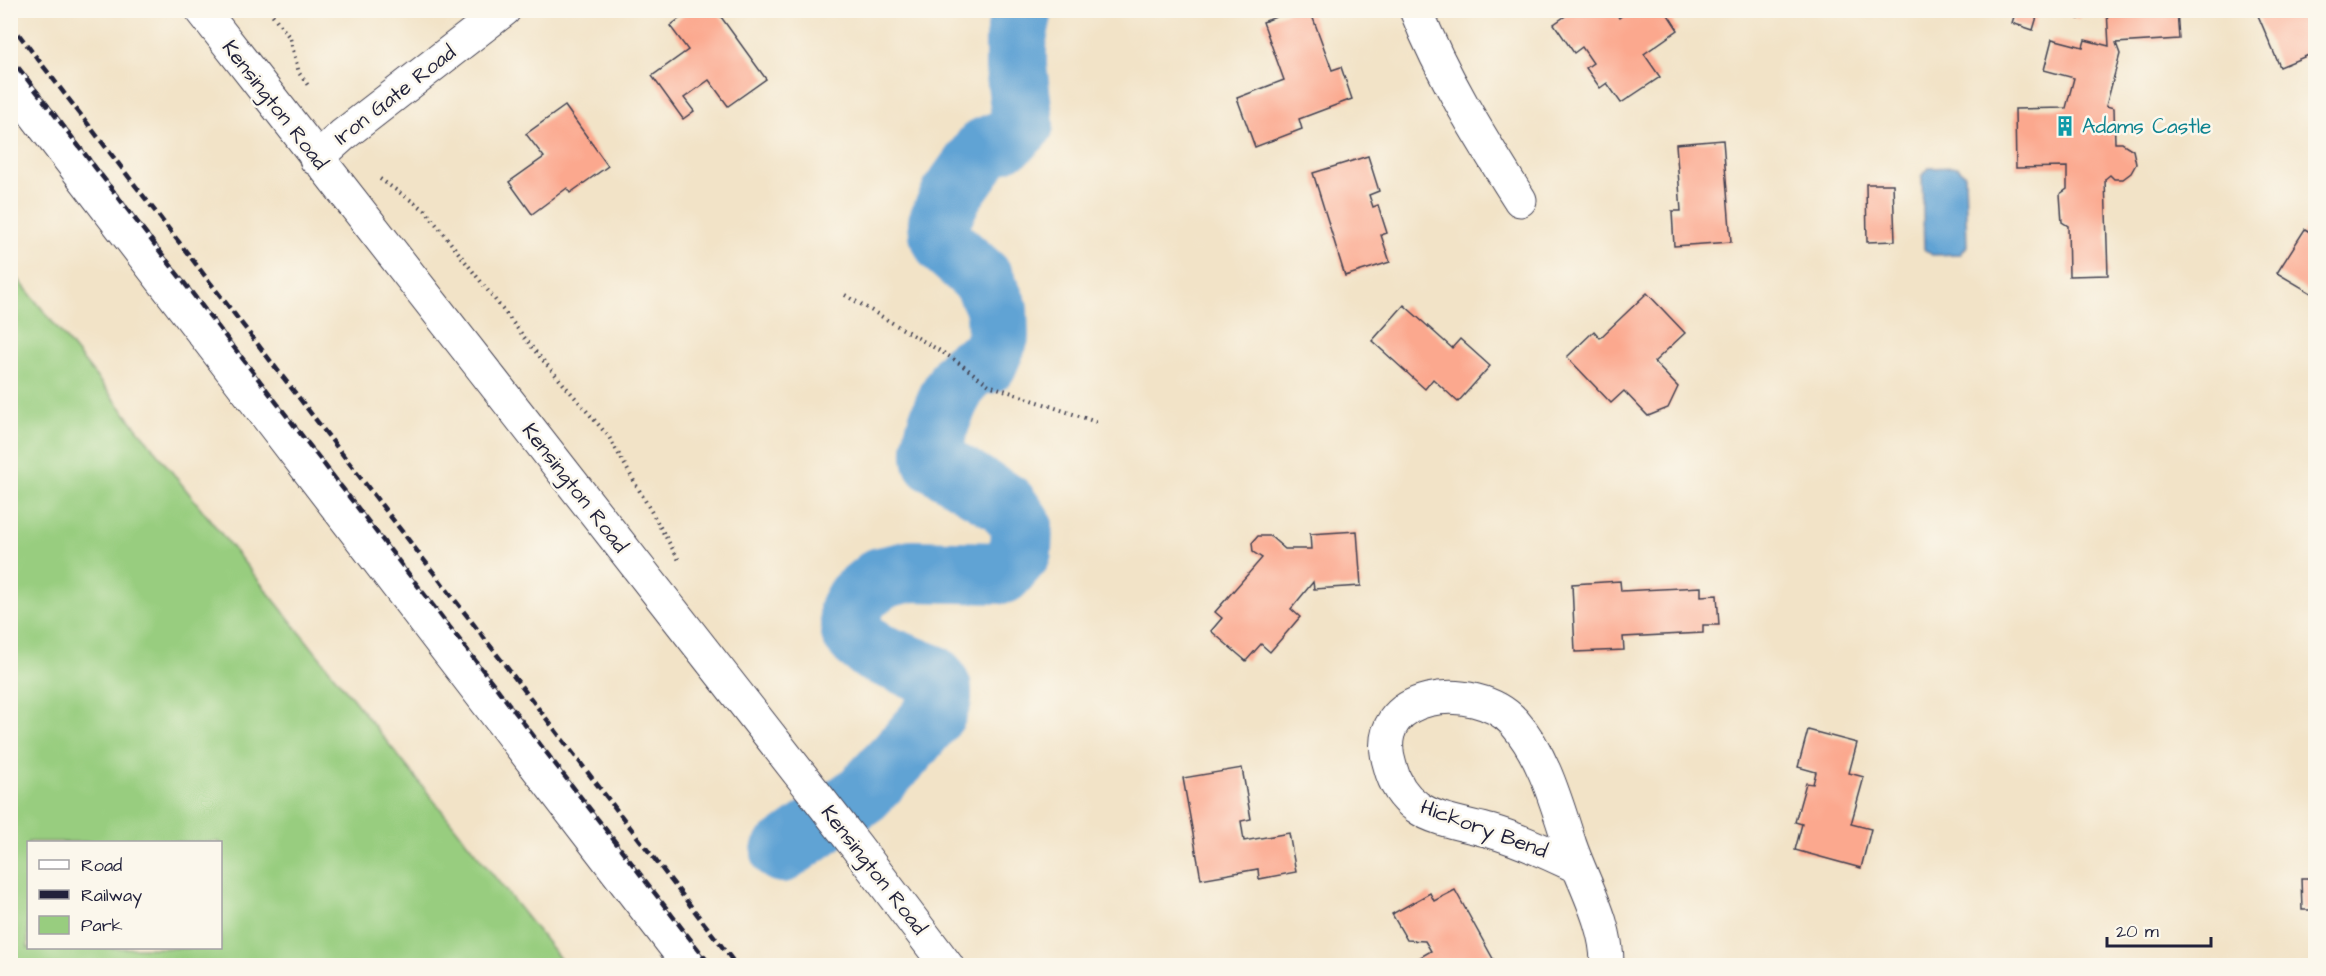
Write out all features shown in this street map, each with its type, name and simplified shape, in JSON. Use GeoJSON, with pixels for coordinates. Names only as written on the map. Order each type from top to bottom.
{"type":"FeatureCollection","features":[{"type":"Feature","properties":{"kind":"street","name":"Kensington Road"},"geometry":{"type":"LineString","coordinates":[[201,10],[856,846],[947,966]]}},
{"type":"Feature","properties":{"kind":"street","name":"Iron Gate Road"},"geometry":{"type":"LineString","coordinates":[[316,159],[343,135],[504,10]]}},
{"type":"Feature","properties":{"kind":"street"},"geometry":{"type":"LineString","coordinates":[[1416,10],[1438,63],[1457,99],[1520,200]]}},
{"type":"Feature","properties":{"kind":"street"},"geometry":{"type":"LineString","coordinates":[[10,82],[690,966]]}},
{"type":"Feature","properties":{"kind":"street","name":"Hickory Bend"},"geometry":{"type":"LineString","coordinates":[[1578,867],[1539,848],[1442,818],[1418,808],[1403,794],[1392,773],[1385,752],[1387,730],[1396,717],[1413,704],[1452,696],[1485,704],[1513,721],[1543,767],[1594,908],[1607,952],[1607,966]]}},
{"type":"Feature","properties":{"kind":"path"},"geometry":{"type":"LineString","coordinates":[[269,10],[290,38],[299,73],[315,96]]}},
{"type":"Feature","properties":{"kind":"path"},"geometry":{"type":"LineString","coordinates":[[378,177],[425,210],[535,351],[609,437],[682,566]]}},
{"type":"Feature","properties":{"kind":"path"},"geometry":{"type":"LineString","coordinates":[[845,296],[952,358],[989,385],[1100,423]]}},
{"type":"Feature","properties":{"kind":"green space"},"geometry":{"type":"Polygon","coordinates":[[[11,270],[565,965],[11,965],[11,270]]]}},
{"type":"Feature","properties":{"kind":"water"},"geometry":{"type":"Polygon","coordinates":[[[1958,167],[1965,175],[1967,246],[1961,254],[1932,255],[1924,249],[1922,176],[1928,168],[1958,167]]]}},
{"type":"Feature","properties":{"kind":"building"},"geometry":{"type":"Polygon","coordinates":[[[691,10],[716,10],[766,79],[728,106],[709,80],[684,98],[694,111],[683,119],[652,76],[688,50],[670,26],[691,10]]]}},
{"type":"Feature","properties":{"kind":"building"},"geometry":{"type":"Polygon","coordinates":[[[1293,10],[1310,10],[1332,70],[1341,67],[1352,99],[1299,119],[1302,129],[1255,147],[1237,98],[1284,80],[1263,22],[1293,10]]]}},
{"type":"Feature","properties":{"kind":"building"},"geometry":{"type":"Polygon","coordinates":[[[1574,10],[1614,10],[1619,18],[1629,10],[1665,10],[1678,30],[1644,54],[1660,77],[1621,103],[1607,83],[1600,88],[1586,68],[1593,63],[1582,47],[1574,53],[1554,24],[1574,10]]]}},
{"type":"Feature","properties":{"kind":"building"},"geometry":{"type":"Polygon","coordinates":[[[2016,10],[2039,10],[2033,30],[2012,23],[2016,10]]]}},
{"type":"Feature","properties":{"kind":"building"},"geometry":{"type":"Polygon","coordinates":[[[2053,10],[2082,10],[2079,19],[2053,10]]]}},
{"type":"Feature","properties":{"kind":"building","name":"Adams Castle"},"geometry":{"type":"Polygon","coordinates":[[[2107,10],[2177,10],[2179,39],[2116,43],[2120,54],[2106,106],[2114,108],[2115,143],[2122,143],[2133,150],[2136,164],[2131,173],[2123,179],[2114,179],[2110,175],[2105,179],[2108,275],[2069,276],[2068,226],[2062,222],[2060,194],[2067,189],[2067,167],[2016,168],[2015,109],[2066,108],[2074,78],[2044,70],[2052,39],[2083,47],[2085,40],[2109,46],[2107,10]]]}},
{"type":"Feature","properties":{"kind":"building"},"geometry":{"type":"Polygon","coordinates":[[[2263,10],[2316,10],[2316,52],[2280,67],[2257,13],[2263,10]]]}},
{"type":"Feature","properties":{"kind":"building"},"geometry":{"type":"Polygon","coordinates":[[[565,106],[608,166],[570,193],[567,188],[532,214],[509,182],[544,157],[526,134],[565,106]]]}},
{"type":"Feature","properties":{"kind":"building"},"geometry":{"type":"Polygon","coordinates":[[[1723,140],[1731,242],[1674,246],[1672,211],[1681,211],[1676,144],[1723,140]]]}},
{"type":"Feature","properties":{"kind":"building"},"geometry":{"type":"Polygon","coordinates":[[[1368,156],[1379,191],[1369,195],[1373,207],[1378,205],[1387,233],[1381,235],[1390,262],[1345,276],[1313,173],[1368,156]]]}},
{"type":"Feature","properties":{"kind":"building"},"geometry":{"type":"Polygon","coordinates":[[[1866,184],[1893,184],[1895,241],[1867,242],[1866,184]]]}},
{"type":"Feature","properties":{"kind":"building"},"geometry":{"type":"Polygon","coordinates":[[[2305,229],[2316,236],[2316,296],[2277,273],[2305,229]]]}},
{"type":"Feature","properties":{"kind":"building"},"geometry":{"type":"Polygon","coordinates":[[[1647,293],[1685,333],[1654,362],[1678,387],[1668,408],[1648,416],[1624,391],[1611,403],[1567,357],[1594,331],[1600,338],[1647,293]]]}},
{"type":"Feature","properties":{"kind":"building"},"geometry":{"type":"Polygon","coordinates":[[[1404,305],[1452,348],[1460,339],[1490,366],[1458,402],[1433,379],[1425,389],[1372,341],[1404,305]]]}},
{"type":"Feature","properties":{"kind":"building"},"geometry":{"type":"Polygon","coordinates":[[[1357,531],[1361,586],[1314,589],[1313,582],[1291,609],[1300,617],[1270,652],[1261,644],[1246,661],[1211,631],[1222,618],[1215,612],[1262,558],[1253,552],[1252,543],[1258,536],[1270,536],[1285,549],[1311,549],[1310,534],[1357,531]]]}},
{"type":"Feature","properties":{"kind":"building"},"geometry":{"type":"Polygon","coordinates":[[[1620,581],[1621,591],[1701,587],[1701,596],[1717,595],[1719,625],[1703,625],[1703,633],[1623,637],[1624,650],[1575,652],[1572,584],[1620,581]]]}},
{"type":"Feature","properties":{"kind":"building"},"geometry":{"type":"Polygon","coordinates":[[[1808,730],[1857,743],[1849,773],[1864,777],[1851,824],[1871,829],[1861,868],[1795,850],[1802,824],[1795,822],[1806,783],[1813,784],[1816,772],[1798,767],[1808,730]]]}},
{"type":"Feature","properties":{"kind":"building"},"geometry":{"type":"Polygon","coordinates":[[[1242,768],[1251,819],[1241,821],[1244,841],[1289,833],[1296,872],[1259,879],[1258,869],[1201,879],[1183,778],[1242,768]]]}},
{"type":"Feature","properties":{"kind":"building"},"geometry":{"type":"Polygon","coordinates":[[[2301,878],[2316,878],[2316,910],[2302,910],[2301,878]]]}},
{"type":"Feature","properties":{"kind":"building"},"geometry":{"type":"Polygon","coordinates":[[[1455,890],[1497,966],[1405,966],[1431,951],[1425,941],[1407,940],[1392,914],[1430,893],[1434,901],[1455,890]]]}},
{"type":"Feature","properties":{"kind":"waterway"},"geometry":{"type":"LineString","coordinates":[[782,852],[863,794],[903,752],[936,712],[941,699],[941,689],[932,675],[874,652],[852,632],[850,609],[856,598],[880,578],[912,571],[1003,573],[1021,552],[1022,526],[1006,504],[934,461],[933,452],[934,440],[949,398],[971,368],[987,363],[998,337],[997,309],[983,279],[946,246],[940,234],[939,222],[952,194],[985,148],[1009,138],[1023,124],[1016,67],[1016,39],[1022,10]]}},
{"type":"Feature","properties":{"kind":"railway"},"geometry":{"type":"LineString","coordinates":[[10,23],[737,966]]}},
{"type":"Feature","properties":{"kind":"railway"},"geometry":{"type":"LineString","coordinates":[[10,57],[711,966]]}},
{"type":"Feature","properties":{"kind":"place","name":"Adams Castle"},"geometry":{"type":"Point","coordinates":[2065,126]}}]}
